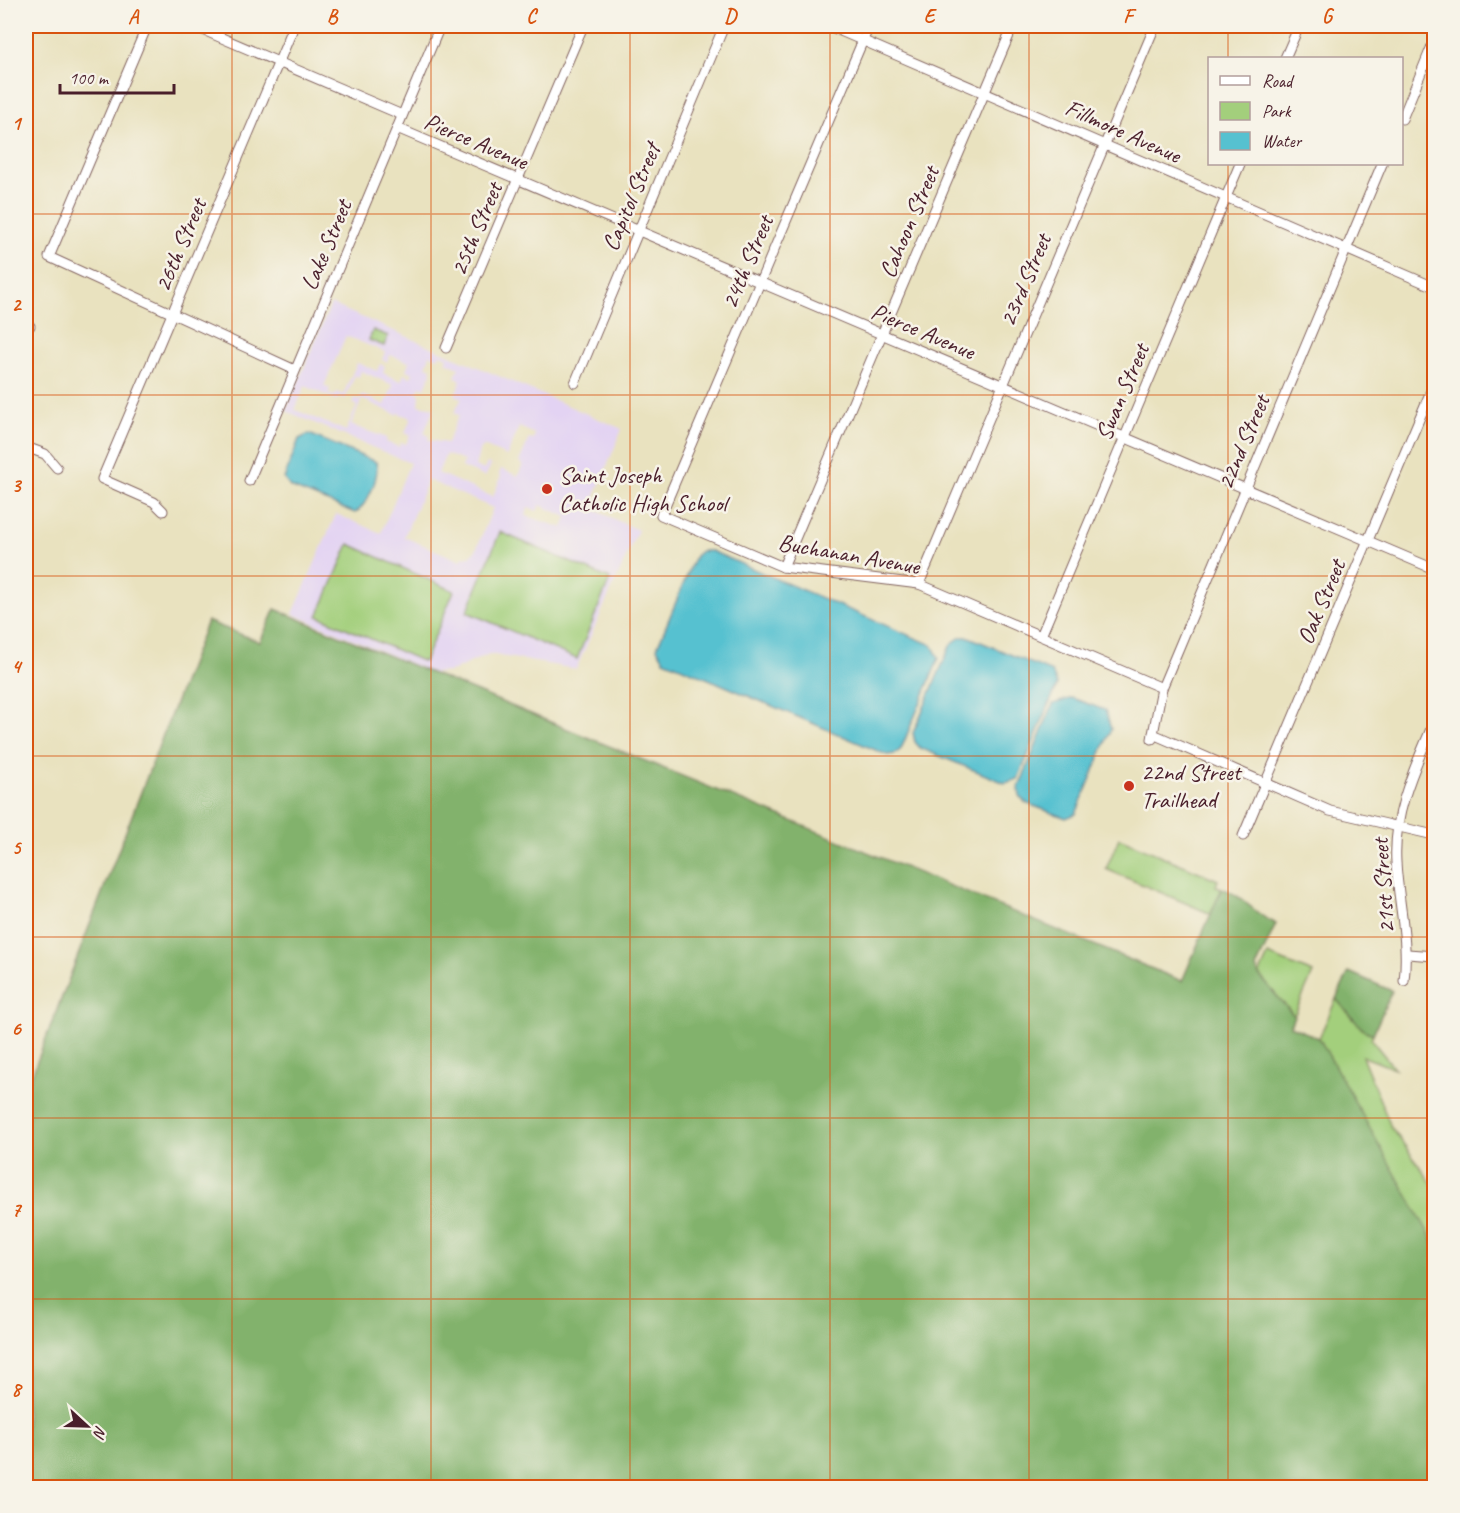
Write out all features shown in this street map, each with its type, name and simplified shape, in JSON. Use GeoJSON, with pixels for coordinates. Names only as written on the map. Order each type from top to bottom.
{"type":"FeatureCollection","features":[{"type":"Feature","properties":{"kind":"street"},"geometry":{"type":"LineString","coordinates":[[147,26],[49,257],[295,370]]}},
{"type":"Feature","properties":{"kind":"street","name":"Pierce Avenue"},"geometry":{"type":"LineString","coordinates":[[195,26],[402,115]]}},
{"type":"Feature","properties":{"kind":"street","name":"26th Street"},"geometry":{"type":"LineString","coordinates":[[163,511],[154,502],[102,479],[294,26]]}},
{"type":"Feature","properties":{"kind":"street","name":"Lake Street"},"geometry":{"type":"LineString","coordinates":[[249,481],[440,26]]}},
{"type":"Feature","properties":{"kind":"street","name":"25th Street"},"geometry":{"type":"LineString","coordinates":[[447,348],[583,26]]}},
{"type":"Feature","properties":{"kind":"street","name":"Capitol Street"},"geometry":{"type":"LineString","coordinates":[[575,384],[724,26]]}},
{"type":"Feature","properties":{"kind":"street","name":"Fillmore Avenue"},"geometry":{"type":"LineString","coordinates":[[829,26],[1434,287]]}},
{"type":"Feature","properties":{"kind":"street","name":"24th Street"},"geometry":{"type":"LineString","coordinates":[[661,515],[869,26]]}},
{"type":"Feature","properties":{"kind":"street","name":"Cahoon Street"},"geometry":{"type":"LineString","coordinates":[[783,567],[1014,26]]}},
{"type":"Feature","properties":{"kind":"street","name":"23rd Street"},"geometry":{"type":"LineString","coordinates":[[919,584],[1155,26]]}},
{"type":"Feature","properties":{"kind":"street"},"geometry":{"type":"LineString","coordinates":[[1284,57],[1299,26]]}},
{"type":"Feature","properties":{"kind":"street"},"geometry":{"type":"LineString","coordinates":[[1403,114],[1434,41]]}},
{"type":"Feature","properties":{"kind":"street","name":"Pierce Avenue"},"geometry":{"type":"LineString","coordinates":[[397,128],[1434,569]]}},
{"type":"Feature","properties":{"kind":"street","name":"Swan Street"},"geometry":{"type":"LineString","coordinates":[[1041,636],[1240,165]]}},
{"type":"Feature","properties":{"kind":"street","name":"22nd Street"},"geometry":{"type":"LineString","coordinates":[[1265,783],[1152,736],[1162,688],[1244,488],[1382,165]]}},
{"type":"Feature","properties":{"kind":"street","name":"Oak Street"},"geometry":{"type":"LineString","coordinates":[[1243,836],[1434,384]]}},
{"type":"Feature","properties":{"kind":"street"},"geometry":{"type":"LineString","coordinates":[[26,447],[45,454],[57,468]]}},
{"type":"Feature","properties":{"kind":"street","name":"Buchanan Avenue"},"geometry":{"type":"LineString","coordinates":[[661,515],[783,567],[919,584],[1162,688]]}},
{"type":"Feature","properties":{"kind":"street","name":"21st Street"},"geometry":{"type":"LineString","coordinates":[[1404,981],[1408,954],[1396,861],[1398,827],[1404,795],[1434,722]]}},
{"type":"Feature","properties":{"kind":"street"},"geometry":{"type":"LineString","coordinates":[[1265,783],[1330,812],[1434,835]]}},
{"type":"Feature","properties":{"kind":"street"},"geometry":{"type":"LineString","coordinates":[[1408,954],[1434,956]]}},
{"type":"Feature","properties":{"kind":"shaded area","name":"Saint Joseph Catholic High School"},"geometry":{"type":"Polygon","coordinates":[[[331,304],[622,429],[590,508],[638,530],[576,669],[489,654],[450,672],[434,673],[293,614],[336,514],[381,533],[410,463],[286,411],[331,304]],[[346,336],[324,386],[330,389],[328,394],[335,396],[337,392],[343,395],[357,363],[377,371],[380,364],[385,366],[383,373],[401,381],[404,374],[411,377],[413,373],[406,370],[409,362],[390,355],[387,362],[382,360],[385,352],[346,336]],[[440,354],[438,358],[430,355],[426,366],[431,368],[431,373],[425,388],[420,386],[417,393],[420,394],[419,405],[434,408],[424,433],[429,436],[428,440],[447,443],[459,415],[454,413],[462,398],[455,395],[461,380],[455,377],[459,368],[446,362],[448,357],[440,354]],[[361,371],[359,377],[355,375],[345,399],[339,396],[337,400],[305,386],[295,410],[346,431],[357,406],[353,403],[355,398],[359,400],[362,395],[385,405],[393,385],[361,371]],[[362,399],[351,425],[387,438],[386,442],[399,447],[401,443],[406,444],[410,435],[405,433],[411,418],[398,413],[397,415],[362,399]],[[519,427],[507,456],[484,446],[479,452],[475,466],[484,470],[487,463],[518,476],[523,464],[519,462],[529,439],[533,440],[535,434],[519,427]],[[446,454],[438,473],[493,497],[501,476],[499,474],[501,469],[491,465],[485,477],[462,467],[464,461],[446,454]],[[428,480],[404,537],[461,561],[463,557],[470,556],[476,550],[493,508],[428,480]],[[540,505],[537,511],[528,508],[526,516],[563,528],[567,517],[540,505]]]}},
{"type":"Feature","properties":{"kind":"green space"},"geometry":{"type":"Polygon","coordinates":[[[373,330],[388,336],[384,346],[369,340],[373,330]]]}},
{"type":"Feature","properties":{"kind":"green space"},"geometry":{"type":"Polygon","coordinates":[[[500,532],[610,579],[577,659],[467,612],[500,532]]]}},
{"type":"Feature","properties":{"kind":"green space"},"geometry":{"type":"Polygon","coordinates":[[[349,544],[454,591],[424,662],[318,616],[349,544]]]}},
{"type":"Feature","properties":{"kind":"green space"},"geometry":{"type":"Polygon","coordinates":[[[275,609],[1182,981],[1222,888],[1238,896],[1261,916],[1276,924],[1256,968],[1259,975],[1294,1016],[1290,1026],[1319,1038],[1432,1239],[1434,1247],[1434,1487],[26,1487],[26,1090],[207,621],[260,642],[275,609]]]}},
{"type":"Feature","properties":{"kind":"green space"},"geometry":{"type":"Polygon","coordinates":[[[1119,838],[1218,880],[1216,886],[1222,888],[1211,914],[1106,869],[1119,838]]]}},
{"type":"Feature","properties":{"kind":"green space"},"geometry":{"type":"Polygon","coordinates":[[[1268,955],[1313,973],[1294,1016],[1259,975],[1268,955]]]}},
{"type":"Feature","properties":{"kind":"green space"},"geometry":{"type":"Polygon","coordinates":[[[1349,972],[1392,991],[1373,1034],[1363,1030],[1336,999],[1349,972]]]}},
{"type":"Feature","properties":{"kind":"green space"},"geometry":{"type":"Polygon","coordinates":[[[1336,999],[1363,1029],[1373,1034],[1371,1039],[1395,1069],[1362,1056],[1391,1127],[1434,1186],[1434,1247],[1319,1038],[1336,999]]]}},
{"type":"Feature","properties":{"kind":"water"},"geometry":{"type":"Polygon","coordinates":[[[309,434],[376,462],[375,482],[372,490],[355,513],[290,487],[284,479],[299,439],[309,434]]]}},
{"type":"Feature","properties":{"kind":"water"},"geometry":{"type":"Polygon","coordinates":[[[701,551],[711,551],[932,645],[939,658],[901,749],[895,754],[887,755],[664,660],[657,648],[695,556],[701,551]]]}},
{"type":"Feature","properties":{"kind":"water"},"geometry":{"type":"Polygon","coordinates":[[[961,637],[969,637],[1052,672],[1057,685],[1018,779],[1005,783],[920,748],[915,742],[913,733],[951,644],[961,637]]]}},
{"type":"Feature","properties":{"kind":"water"},"geometry":{"type":"Polygon","coordinates":[[[1072,698],[1105,710],[1111,729],[1076,814],[1066,818],[1026,803],[1020,797],[1019,787],[1053,704],[1072,698]]]}},
{"type":"Feature","properties":{"kind":"waterway"},"geometry":{"type":"LineString","coordinates":[[1352,1488],[1363,1480]]}},
{"type":"Feature","properties":{"kind":"place","name":"Saint Joseph Catholic High School"},"geometry":{"type":"Point","coordinates":[547,489]}},
{"type":"Feature","properties":{"kind":"place","name":"22nd Street Trailhead"},"geometry":{"type":"Point","coordinates":[1129,786]}}]}
